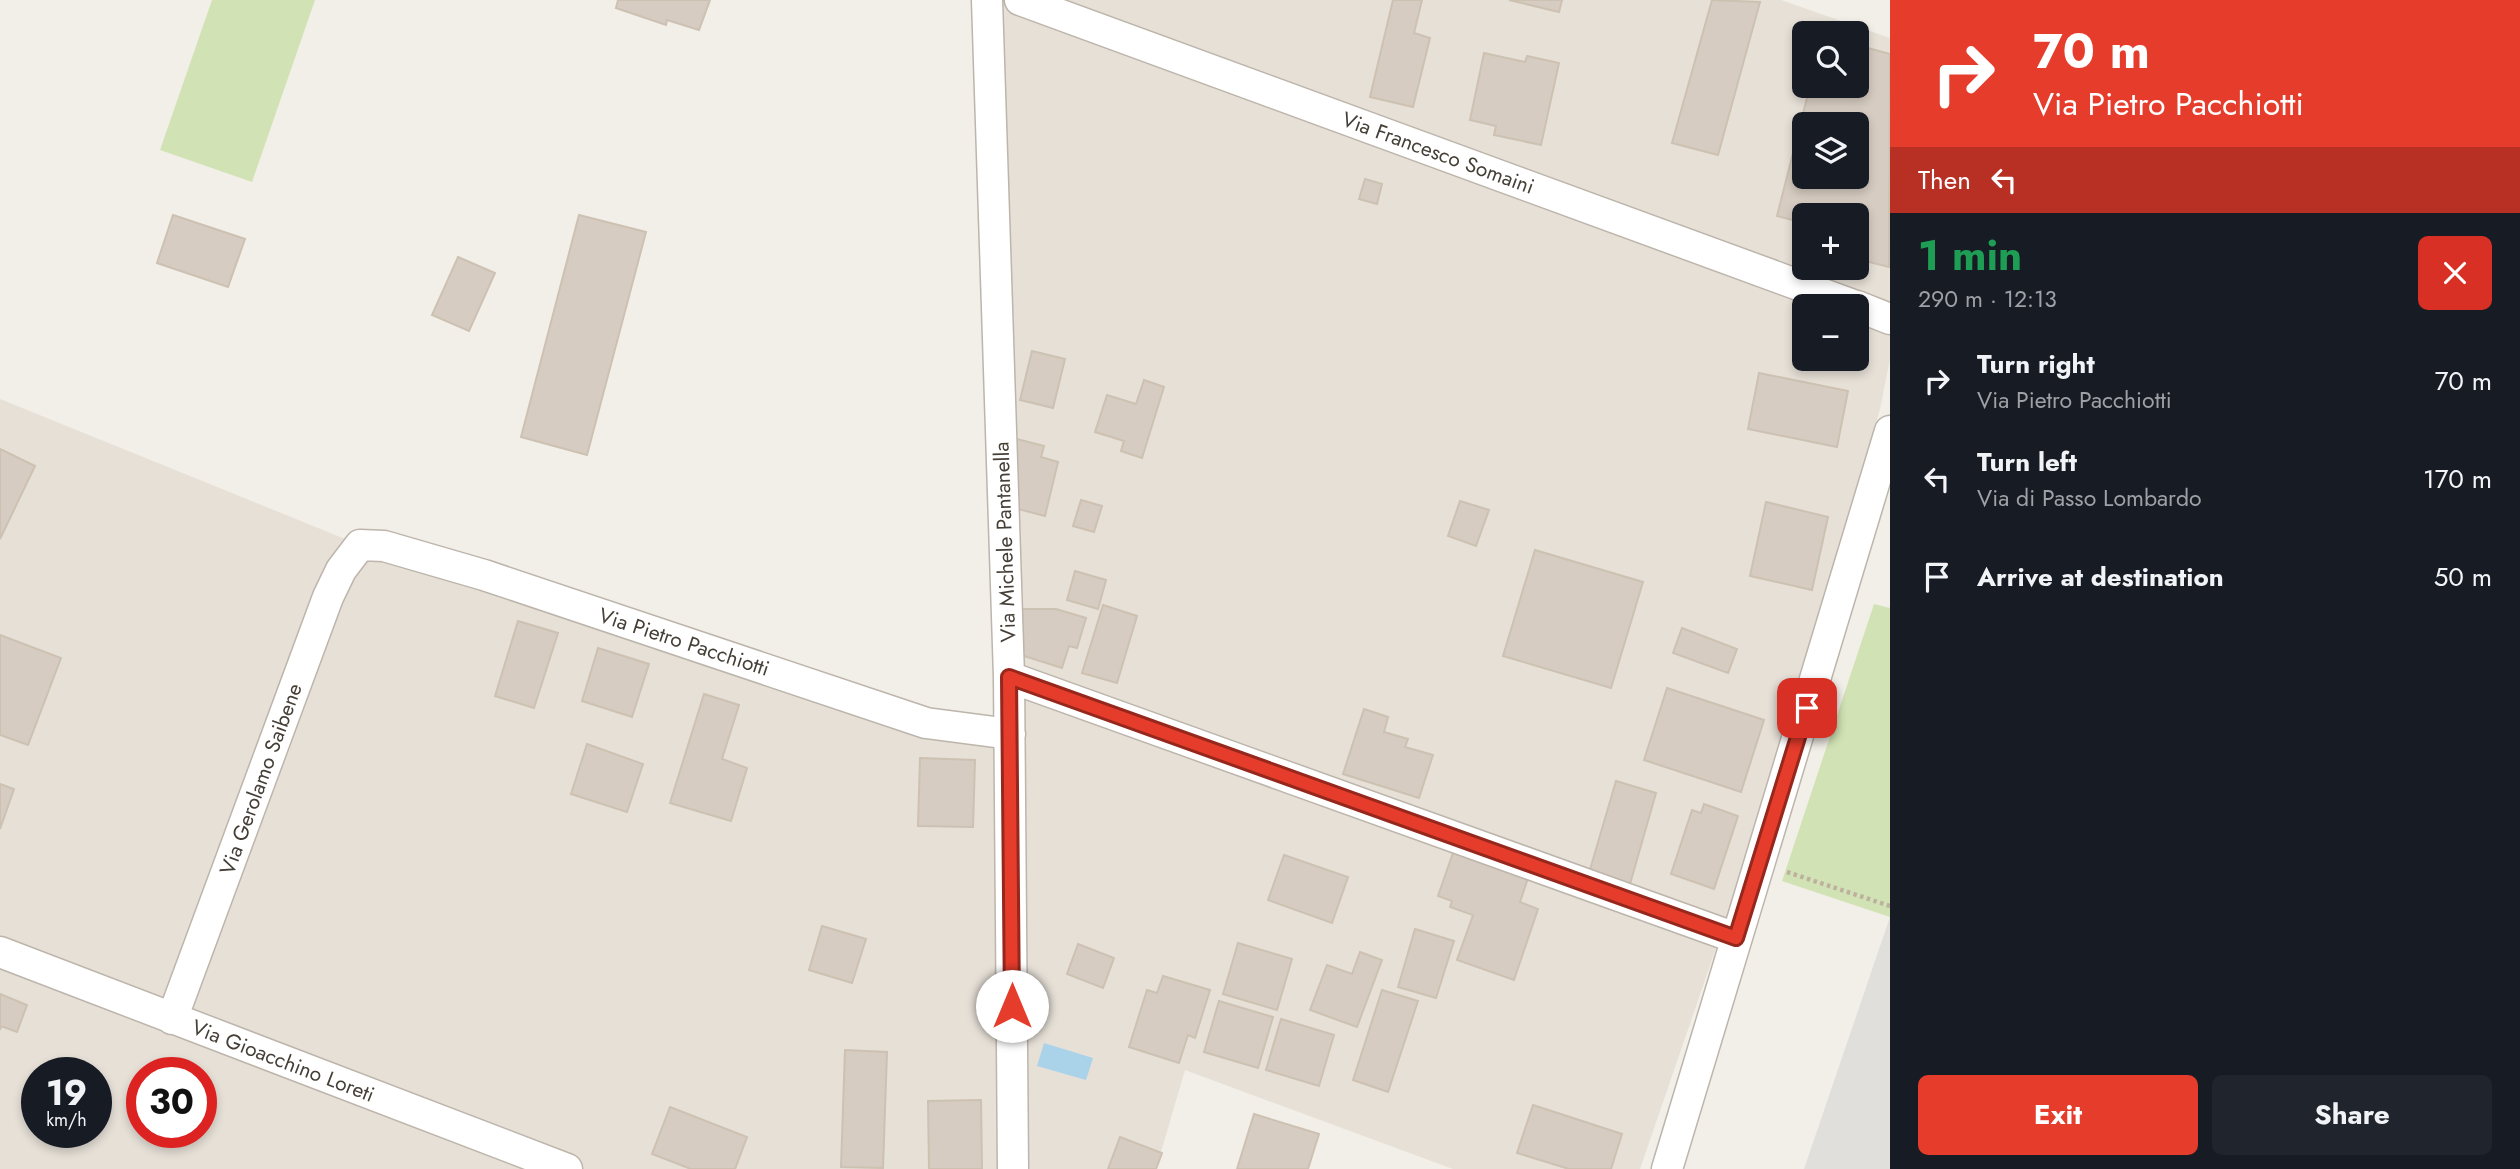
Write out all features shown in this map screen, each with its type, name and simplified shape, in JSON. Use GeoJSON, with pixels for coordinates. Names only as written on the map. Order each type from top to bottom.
{"type":"FeatureCollection","features":[{"type":"Feature","properties":{"kind":"street","name":"Via Michele Pantanella"},"geometry":{"type":"LineString","coordinates":[[987,0],[1009,677],[1013,1169]]}},
{"type":"Feature","properties":{"kind":"street","name":"Via Francesco Somaini"},"geometry":{"type":"LineString","coordinates":[[1020,0],[1824,294]]}},
{"type":"Feature","properties":{"kind":"street","name":"Via Francesco Somaini"},"geometry":{"type":"LineString","coordinates":[[1869,310],[1890,318]]}},
{"type":"Feature","properties":{"kind":"street"},"geometry":{"type":"LineString","coordinates":[[1667,1169],[1890,431]]}},
{"type":"Feature","properties":{"kind":"street","name":"Via Pietro Pacchiotti"},"geometry":{"type":"LineString","coordinates":[[360,545],[384,546],[484,575],[926,723],[1010,734]]}},
{"type":"Feature","properties":{"kind":"street","name":"Via Gerolamo Saibene"},"geometry":{"type":"LineString","coordinates":[[172,1019],[328,597],[341,570],[360,545]]}},
{"type":"Feature","properties":{"kind":"street"},"geometry":{"type":"LineString","coordinates":[[1009,677],[1736,938]]}},
{"type":"Feature","properties":{"kind":"street","name":"Via Gioacchino Loreti"},"geometry":{"type":"LineString","coordinates":[[0,952],[567,1169]]}},
{"type":"Feature","properties":{"kind":"path"},"geometry":{"type":"LineString","coordinates":[[1759,863],[1890,906]]}},
{"type":"Feature","properties":{"kind":"shaded area"},"geometry":{"type":"Polygon","coordinates":[[[987,0],[1781,0],[1841,21],[1792,21],[1792,98],[1869,98],[1869,31],[1890,38],[1890,359],[1880,409],[1727,916],[1640,1169],[1453,1169],[1185,1070],[1156,1169],[0,1169],[0,399],[360,545],[1009,734],[987,0]]]}},
{"type":"Feature","properties":{"kind":"shaded area"},"geometry":{"type":"Polygon","coordinates":[[[1890,917],[1890,1169],[1804,1169],[1890,917]]]}},
{"type":"Feature","properties":{"kind":"green space"},"geometry":{"type":"Polygon","coordinates":[[[212,0],[315,0],[252,182],[160,150],[212,0]]]}},
{"type":"Feature","properties":{"kind":"green space"},"geometry":{"type":"Polygon","coordinates":[[[1874,604],[1890,608],[1890,917],[1782,881],[1874,604]]]}},
{"type":"Feature","properties":{"kind":"water"},"geometry":{"type":"Polygon","coordinates":[[[1044,1043],[1093,1058],[1086,1080],[1037,1066],[1044,1043]]]}},
{"type":"Feature","properties":{"kind":"building"},"geometry":{"type":"Polygon","coordinates":[[[618,0],[710,0],[699,30],[667,20],[666,25],[616,8],[618,0]]]}},
{"type":"Feature","properties":{"kind":"building"},"geometry":{"type":"Polygon","coordinates":[[[1393,0],[1422,0],[1414,33],[1430,38],[1413,107],[1370,97],[1393,0]]]}},
{"type":"Feature","properties":{"kind":"building"},"geometry":{"type":"Polygon","coordinates":[[[1509,0],[1562,0],[1559,12],[1509,0]]]}},
{"type":"Feature","properties":{"kind":"building"},"geometry":{"type":"Polygon","coordinates":[[[1712,0],[1760,2],[1718,155],[1672,143],[1712,0]]]}},
{"type":"Feature","properties":{"kind":"building"},"geometry":{"type":"Polygon","coordinates":[[[1869,48],[1890,54],[1889,267],[1869,262],[1869,203],[1792,203],[1792,220],[1777,216],[1792,157],[1792,189],[1869,189],[1869,112],[1803,112],[1807,98],[1869,98],[1869,48]]]}},
{"type":"Feature","properties":{"kind":"building"},"geometry":{"type":"Polygon","coordinates":[[[1484,53],[1525,62],[1527,56],[1559,63],[1541,145],[1494,135],[1496,126],[1470,120],[1484,53]]]}},
{"type":"Feature","properties":{"kind":"building"},"geometry":{"type":"Polygon","coordinates":[[[1365,179],[1382,184],[1377,204],[1359,199],[1365,179]]]}},
{"type":"Feature","properties":{"kind":"building"},"geometry":{"type":"Polygon","coordinates":[[[173,215],[245,239],[228,287],[157,263],[173,215]]]}},
{"type":"Feature","properties":{"kind":"building"},"geometry":{"type":"Polygon","coordinates":[[[579,215],[646,232],[587,455],[521,437],[579,215]]]}},
{"type":"Feature","properties":{"kind":"building"},"geometry":{"type":"Polygon","coordinates":[[[458,257],[495,273],[469,331],[432,315],[458,257]]]}},
{"type":"Feature","properties":{"kind":"building"},"geometry":{"type":"Polygon","coordinates":[[[1032,351],[1065,359],[1053,408],[1020,400],[1032,351]]]}},
{"type":"Feature","properties":{"kind":"building"},"geometry":{"type":"Polygon","coordinates":[[[1759,373],[1848,391],[1837,447],[1748,429],[1759,373]]]}},
{"type":"Feature","properties":{"kind":"building"},"geometry":{"type":"Polygon","coordinates":[[[1144,380],[1164,387],[1142,458],[1121,451],[1124,441],[1095,432],[1107,395],[1136,404],[1144,380]]]}},
{"type":"Feature","properties":{"kind":"building"},"geometry":{"type":"Polygon","coordinates":[[[1013,438],[1044,446],[1041,457],[1058,462],[1045,516],[1014,508],[1013,438]]]}},
{"type":"Feature","properties":{"kind":"building"},"geometry":{"type":"Polygon","coordinates":[[[0,449],[35,466],[0,539],[0,449]]]}},
{"type":"Feature","properties":{"kind":"building"},"geometry":{"type":"Polygon","coordinates":[[[1081,500],[1102,506],[1094,532],[1073,526],[1081,500]]]}},
{"type":"Feature","properties":{"kind":"building"},"geometry":{"type":"Polygon","coordinates":[[[1460,501],[1489,510],[1476,546],[1448,536],[1460,501]]]}},
{"type":"Feature","properties":{"kind":"building"},"geometry":{"type":"Polygon","coordinates":[[[1766,502],[1828,517],[1812,590],[1750,576],[1766,502]]]}},
{"type":"Feature","properties":{"kind":"building"},"geometry":{"type":"Polygon","coordinates":[[[1535,550],[1643,582],[1611,688],[1503,656],[1535,550]]]}},
{"type":"Feature","properties":{"kind":"building"},"geometry":{"type":"Polygon","coordinates":[[[1075,571],[1106,580],[1098,609],[1067,600],[1075,571]]]}},
{"type":"Feature","properties":{"kind":"building"},"geometry":{"type":"Polygon","coordinates":[[[1103,605],[1137,616],[1117,683],[1082,673],[1103,605]]]}},
{"type":"Feature","properties":{"kind":"building"},"geometry":{"type":"Polygon","coordinates":[[[1021,609],[1056,609],[1086,618],[1077,648],[1069,646],[1062,668],[1021,655],[1021,609]]]}},
{"type":"Feature","properties":{"kind":"building"},"geometry":{"type":"Polygon","coordinates":[[[518,621],[558,633],[534,708],[495,696],[518,621]]]}},
{"type":"Feature","properties":{"kind":"building"},"geometry":{"type":"Polygon","coordinates":[[[1682,628],[1737,649],[1728,673],[1673,653],[1682,628]]]}},
{"type":"Feature","properties":{"kind":"building"},"geometry":{"type":"Polygon","coordinates":[[[0,635],[61,658],[28,745],[0,735],[0,635]]]}},
{"type":"Feature","properties":{"kind":"building"},"geometry":{"type":"Polygon","coordinates":[[[598,648],[649,664],[632,717],[582,701],[598,648]]]}},
{"type":"Feature","properties":{"kind":"building"},"geometry":{"type":"Polygon","coordinates":[[[1667,688],[1764,720],[1741,792],[1644,760],[1667,688]]]}},
{"type":"Feature","properties":{"kind":"building"},"geometry":{"type":"Polygon","coordinates":[[[704,694],[739,705],[722,759],[747,768],[731,821],[670,803],[704,694]]]}},
{"type":"Feature","properties":{"kind":"building"},"geometry":{"type":"Polygon","coordinates":[[[1364,709],[1388,717],[1384,732],[1408,739],[1405,747],[1433,755],[1419,798],[1343,774],[1364,709]]]}},
{"type":"Feature","properties":{"kind":"building"},"geometry":{"type":"Polygon","coordinates":[[[587,744],[643,764],[627,812],[571,794],[587,744]]]}},
{"type":"Feature","properties":{"kind":"building"},"geometry":{"type":"Polygon","coordinates":[[[920,758],[975,760],[973,827],[918,826],[920,758]]]}},
{"type":"Feature","properties":{"kind":"building"},"geometry":{"type":"Polygon","coordinates":[[[1616,781],[1656,793],[1630,884],[1589,873],[1616,781]]]}},
{"type":"Feature","properties":{"kind":"building"},"geometry":{"type":"Polygon","coordinates":[[[0,784],[14,789],[0,829],[0,784]]]}},
{"type":"Feature","properties":{"kind":"building"},"geometry":{"type":"Polygon","coordinates":[[[1704,804],[1738,816],[1714,889],[1671,874],[1692,810],[1701,813],[1704,804]]]}},
{"type":"Feature","properties":{"kind":"building"},"geometry":{"type":"Polygon","coordinates":[[[1454,850],[1529,875],[1520,902],[1538,909],[1514,980],[1457,960],[1473,915],[1450,907],[1452,901],[1438,896],[1454,850]]]}},
{"type":"Feature","properties":{"kind":"building"},"geometry":{"type":"Polygon","coordinates":[[[1284,855],[1348,877],[1332,923],[1268,900],[1284,855]]]}},
{"type":"Feature","properties":{"kind":"building"},"geometry":{"type":"Polygon","coordinates":[[[822,926],[866,939],[852,983],[809,970],[822,926]]]}},
{"type":"Feature","properties":{"kind":"building"},"geometry":{"type":"Polygon","coordinates":[[[1415,929],[1454,941],[1436,998],[1398,987],[1415,929]]]}},
{"type":"Feature","properties":{"kind":"building"},"geometry":{"type":"Polygon","coordinates":[[[1238,943],[1292,959],[1277,1010],[1223,994],[1238,943]]]}},
{"type":"Feature","properties":{"kind":"building"},"geometry":{"type":"Polygon","coordinates":[[[1078,944],[1114,958],[1103,988],[1067,974],[1078,944]]]}},
{"type":"Feature","properties":{"kind":"building"},"geometry":{"type":"Polygon","coordinates":[[[1360,952],[1382,960],[1357,1027],[1310,1010],[1327,965],[1352,974],[1360,952]]]}},
{"type":"Feature","properties":{"kind":"building"},"geometry":{"type":"Polygon","coordinates":[[[1163,976],[1210,990],[1195,1038],[1188,1035],[1179,1063],[1129,1047],[1147,990],[1157,993],[1163,976]]]}},
{"type":"Feature","properties":{"kind":"building"},"geometry":{"type":"Polygon","coordinates":[[[1382,990],[1418,1001],[1388,1092],[1353,1080],[1382,990]]]}},
{"type":"Feature","properties":{"kind":"building"},"geometry":{"type":"Polygon","coordinates":[[[0,994],[27,1005],[17,1032],[1,1026],[0,1030],[0,994]]]}},
{"type":"Feature","properties":{"kind":"building"},"geometry":{"type":"Polygon","coordinates":[[[1219,1001],[1273,1017],[1258,1068],[1204,1052],[1219,1001]]]}},
{"type":"Feature","properties":{"kind":"building"},"geometry":{"type":"Polygon","coordinates":[[[1281,1019],[1334,1035],[1319,1086],[1266,1070],[1281,1019]]]}},
{"type":"Feature","properties":{"kind":"building"},"geometry":{"type":"Polygon","coordinates":[[[845,1050],[887,1052],[883,1168],[841,1167],[845,1050]]]}},
{"type":"Feature","properties":{"kind":"building"},"geometry":{"type":"Polygon","coordinates":[[[981,1100],[982,1169],[929,1169],[928,1101],[981,1100]]]}},
{"type":"Feature","properties":{"kind":"building"},"geometry":{"type":"Polygon","coordinates":[[[1533,1105],[1622,1134],[1611,1169],[1569,1169],[1517,1153],[1533,1105]]]}},
{"type":"Feature","properties":{"kind":"building"},"geometry":{"type":"Polygon","coordinates":[[[670,1107],[747,1137],[735,1169],[691,1169],[652,1154],[670,1107]]]}},
{"type":"Feature","properties":{"kind":"building"},"geometry":{"type":"Polygon","coordinates":[[[1254,1114],[1319,1134],[1308,1169],[1237,1169],[1254,1114]]]}},
{"type":"Feature","properties":{"kind":"building"},"geometry":{"type":"Polygon","coordinates":[[[1120,1137],[1162,1153],[1156,1169],[1108,1169],[1120,1137]]]}},
{"type":"Feature","properties":{"kind":"route"},"geometry":{"type":"LineString","coordinates":[[1012,1006],[1009,677],[1736,938],[1807,708]]}}]}
